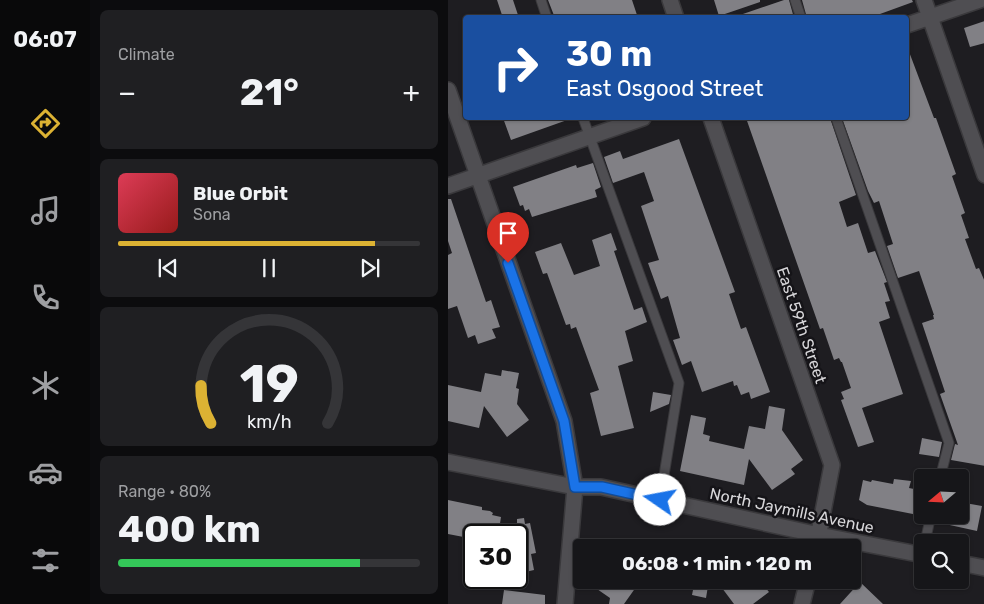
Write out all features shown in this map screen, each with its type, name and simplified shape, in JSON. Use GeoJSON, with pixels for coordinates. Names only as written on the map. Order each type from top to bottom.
{"type":"FeatureCollection","features":[{"type":"Feature","properties":{"kind":"street"},"geometry":{"type":"LineString","coordinates":[[670,0],[675,15]]}},
{"type":"Feature","properties":{"kind":"street"},"geometry":{"type":"LineString","coordinates":[[924,0],[984,175]]}},
{"type":"Feature","properties":{"kind":"street"},"geometry":{"type":"LineString","coordinates":[[909,25],[980,0]]}},
{"type":"Feature","properties":{"kind":"street"},"geometry":{"type":"LineString","coordinates":[[448,90],[564,421],[575,487],[565,604]]}},
{"type":"Feature","properties":{"kind":"street"},"geometry":{"type":"LineString","coordinates":[[448,186],[637,120]]}},
{"type":"Feature","properties":{"kind":"street","name":"East 59th Street"},"geometry":{"type":"LineString","coordinates":[[712,120],[832,465],[817,539]]}},
{"type":"Feature","properties":{"kind":"street","name":"North Jaymills Avenue"},"geometry":{"type":"LineString","coordinates":[[448,462],[575,487],[602,487],[809,539]]}},
{"type":"Feature","properties":{"kind":"street","name":"North Jaymills Avenue"},"geometry":{"type":"LineString","coordinates":[[861,545],[914,550]]}},
{"type":"Feature","properties":{"kind":"street"},"geometry":{"type":"LineString","coordinates":[[969,565],[984,568]]}},
{"type":"Feature","properties":{"kind":"street"},"geometry":{"type":"LineString","coordinates":[[802,604],[806,589]]}},
{"type":"Feature","properties":{"kind":"lane"},"geometry":{"type":"LineString","coordinates":[[541,0],[546,15]]}},
{"type":"Feature","properties":{"kind":"lane"},"geometry":{"type":"LineString","coordinates":[[795,0],[800,15]]}},
{"type":"Feature","properties":{"kind":"lane"},"geometry":{"type":"LineString","coordinates":[[584,120],[679,383],[660,500]]}},
{"type":"Feature","properties":{"kind":"lane"},"geometry":{"type":"LineString","coordinates":[[837,120],[949,443],[942,469]]}},
{"type":"Feature","properties":{"kind":"building"},"geometry":{"type":"Polygon","coordinates":[[[497,0],[513,0],[518,15],[502,15],[497,0]]]}},
{"type":"Feature","properties":{"kind":"building"},"geometry":{"type":"Polygon","coordinates":[[[548,0],[632,0],[637,15],[554,15],[548,0]]]}},
{"type":"Feature","properties":{"kind":"building"},"geometry":{"type":"Polygon","coordinates":[[[714,0],[760,0],[760,2],[719,15],[714,0]]]}},
{"type":"Feature","properties":{"kind":"building"},"geometry":{"type":"Polygon","coordinates":[[[789,0],[793,15],[740,15],[789,0]]]}},
{"type":"Feature","properties":{"kind":"building"},"geometry":{"type":"Polygon","coordinates":[[[802,0],[912,0],[913,2],[877,15],[806,15],[802,0]]]}},
{"type":"Feature","properties":{"kind":"building"},"geometry":{"type":"Polygon","coordinates":[[[985,21],[985,43],[970,47],[964,28],[985,21]]]}},
{"type":"Feature","properties":{"kind":"building"},"geometry":{"type":"Polygon","coordinates":[[[909,52],[956,174],[952,176],[965,213],[961,215],[969,238],[965,239],[976,269],[979,268],[985,282],[985,466],[951,460],[955,444],[958,445],[940,394],[945,392],[922,323],[934,319],[934,315],[919,271],[898,278],[887,246],[893,244],[879,201],[874,203],[843,120],[909,120],[909,52]]]}},
{"type":"Feature","properties":{"kind":"building"},"geometry":{"type":"Polygon","coordinates":[[[504,120],[567,120],[511,140],[504,120]]]}},
{"type":"Feature","properties":{"kind":"building"},"geometry":{"type":"Polygon","coordinates":[[[747,120],[831,120],[856,195],[839,202],[847,227],[858,223],[868,253],[875,251],[887,282],[884,283],[890,301],[885,302],[890,318],[879,322],[903,394],[862,408],[874,442],[858,447],[841,400],[844,399],[841,392],[851,388],[842,362],[839,358],[834,360],[823,328],[820,329],[747,120]]]}},
{"type":"Feature","properties":{"kind":"building"},"geometry":{"type":"Polygon","coordinates":[[[679,139],[735,292],[729,294],[741,329],[746,327],[770,392],[751,399],[749,392],[741,395],[737,385],[734,386],[733,381],[702,392],[691,361],[682,365],[673,340],[680,338],[668,296],[661,299],[648,263],[659,260],[641,206],[654,201],[644,172],[613,183],[604,157],[620,151],[623,159],[679,139]]]}},
{"type":"Feature","properties":{"kind":"building"},"geometry":{"type":"Polygon","coordinates":[[[593,163],[601,187],[595,190],[597,197],[532,217],[529,209],[525,211],[523,205],[520,206],[513,187],[576,165],[577,168],[593,163]]]}},
{"type":"Feature","properties":{"kind":"building"},"geometry":{"type":"Polygon","coordinates":[[[448,199],[451,199],[486,302],[491,300],[500,327],[492,329],[496,338],[478,344],[475,335],[468,338],[457,306],[448,309],[448,255],[452,253],[448,241],[448,199]]]}},
{"type":"Feature","properties":{"kind":"building"},"geometry":{"type":"Polygon","coordinates":[[[611,233],[617,250],[614,251],[634,310],[642,307],[647,322],[625,331],[633,361],[618,366],[634,428],[601,436],[590,393],[599,390],[576,327],[571,329],[570,324],[566,325],[547,273],[543,274],[535,252],[561,243],[574,275],[600,266],[592,240],[611,233]]]}},
{"type":"Feature","properties":{"kind":"building"},"geometry":{"type":"Polygon","coordinates":[[[502,370],[519,373],[516,388],[519,389],[517,404],[529,420],[507,437],[484,406],[479,428],[448,421],[448,385],[481,392],[485,373],[501,376],[502,370]]]}},
{"type":"Feature","properties":{"kind":"building"},"geometry":{"type":"Polygon","coordinates":[[[653,392],[671,395],[669,404],[650,412],[653,392]]]}},
{"type":"Feature","properties":{"kind":"building"},"geometry":{"type":"Polygon","coordinates":[[[769,406],[785,409],[782,430],[803,460],[791,469],[795,474],[772,490],[749,459],[744,485],[680,471],[691,415],[706,418],[703,434],[710,436],[709,441],[744,449],[749,426],[765,429],[769,406]]]}},
{"type":"Feature","properties":{"kind":"building"},"geometry":{"type":"Polygon","coordinates":[[[922,438],[942,442],[939,457],[919,454],[922,438]]]}},
{"type":"Feature","properties":{"kind":"building"},"geometry":{"type":"Polygon","coordinates":[[[894,479],[911,481],[909,488],[914,489],[914,514],[867,505],[859,500],[863,480],[893,484],[894,479]]]}},
{"type":"Feature","properties":{"kind":"building"},"geometry":{"type":"Polygon","coordinates":[[[448,500],[482,507],[482,510],[490,511],[493,513],[492,515],[501,517],[500,524],[463,524],[463,537],[448,534],[448,500]]]}},
{"type":"Feature","properties":{"kind":"building"},"geometry":{"type":"Polygon","coordinates":[[[969,504],[982,506],[977,531],[945,524],[969,524],[969,504]]]}},
{"type":"Feature","properties":{"kind":"building"},"geometry":{"type":"Polygon","coordinates":[[[524,518],[525,524],[517,524],[517,519],[524,518]]]}},
{"type":"Feature","properties":{"kind":"building"},"geometry":{"type":"Polygon","coordinates":[[[530,523],[536,553],[531,554],[534,570],[528,571],[528,524],[525,524],[530,523]]]}},
{"type":"Feature","properties":{"kind":"building"},"geometry":{"type":"Polygon","coordinates":[[[861,583],[883,604],[840,604],[854,589],[861,589],[861,583]]]}},
{"type":"Feature","properties":{"kind":"building"},"geometry":{"type":"Polygon","coordinates":[[[597,589],[635,589],[624,604],[609,604],[610,598],[597,589]]]}},
{"type":"Feature","properties":{"kind":"building"},"geometry":{"type":"Polygon","coordinates":[[[693,589],[708,589],[706,598],[692,595],[693,589]]]}},
{"type":"Feature","properties":{"kind":"building"},"geometry":{"type":"Polygon","coordinates":[[[723,589],[766,589],[769,592],[753,604],[734,604],[723,589]]]}},
{"type":"Feature","properties":{"kind":"building"},"geometry":{"type":"Polygon","coordinates":[[[504,590],[545,595],[545,604],[502,604],[504,590]]]}},
{"type":"Feature","properties":{"kind":"route"},"geometry":{"type":"LineString","coordinates":[[508,263],[564,421],[575,487],[602,487],[660,500]]}}]}
